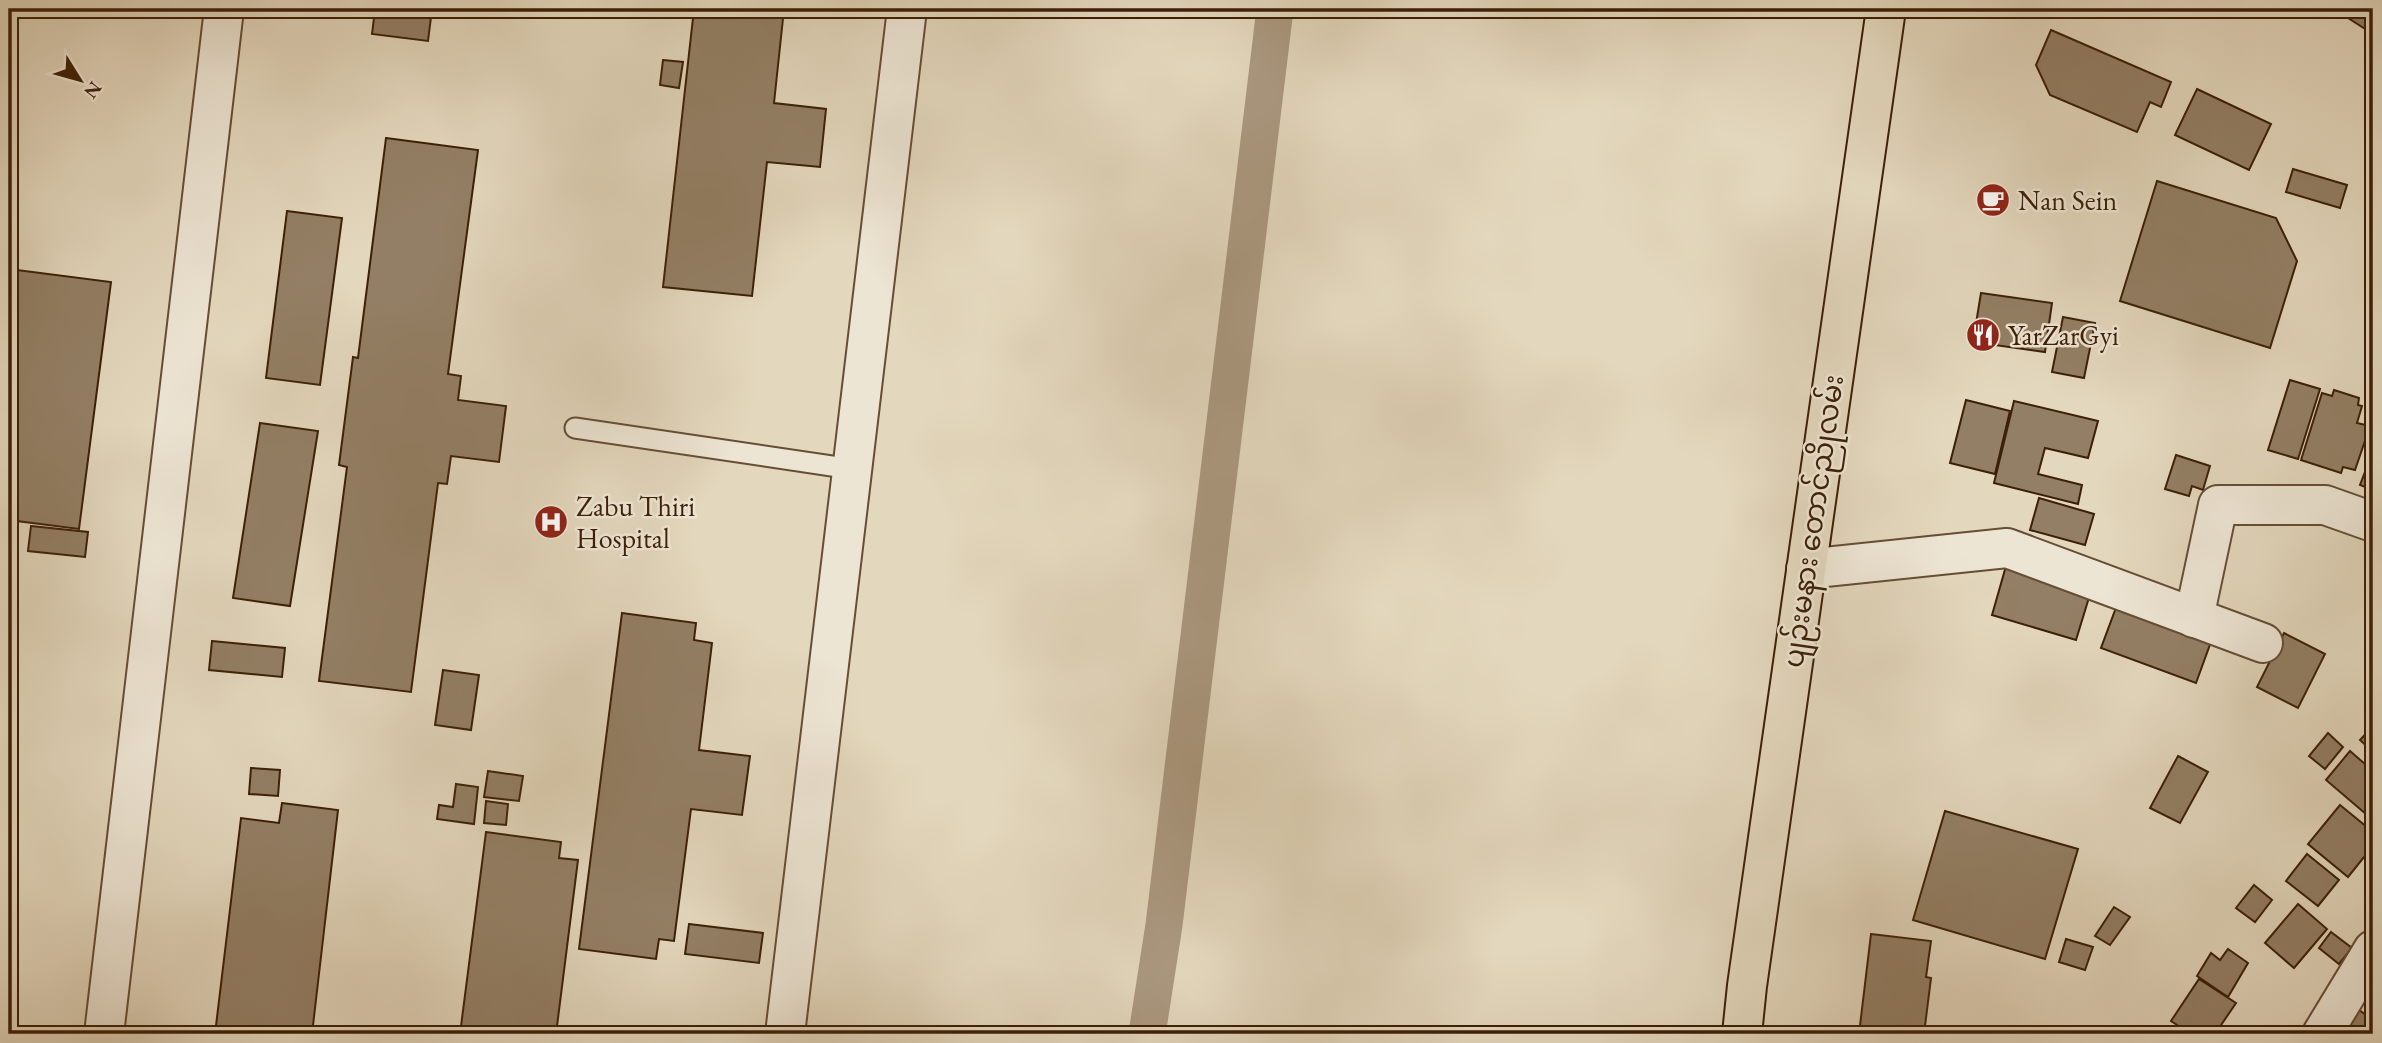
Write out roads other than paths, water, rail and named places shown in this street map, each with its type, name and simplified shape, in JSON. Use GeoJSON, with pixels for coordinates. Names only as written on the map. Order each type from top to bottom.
{"type":"FeatureCollection","features":[{"type":"Feature","properties":{"kind":"main road","name":"ပျဉ်းမနား တောင်ညိုလမ်း"},"geometry":{"type":"LineString","coordinates":[[1742,1034],[1886,9]]}},
{"type":"Feature","properties":{"kind":"street"},"geometry":{"type":"LineString","coordinates":[[104,1034],[224,9]]}},
{"type":"Feature","properties":{"kind":"street"},"geometry":{"type":"LineString","coordinates":[[785,1034],[907,9]]}},
{"type":"Feature","properties":{"kind":"street"},"geometry":{"type":"LineString","coordinates":[[2194,618],[2218,505],[2325,505],[2373,522]]}},
{"type":"Feature","properties":{"kind":"street"},"geometry":{"type":"LineString","coordinates":[[1806,569],[2007,548],[2263,643]]}},
{"type":"Feature","properties":{"kind":"street"},"geometry":{"type":"LineString","coordinates":[[2322,1034],[2373,950]]}},
{"type":"Feature","properties":{"kind":"lane"},"geometry":{"type":"LineString","coordinates":[[575,428],[852,469]]}},
{"type":"Feature","properties":{"kind":"waterway"},"geometry":{"type":"LineString","coordinates":[[1147,1034],[1164,925],[1275,9]]}},
{"type":"Feature","properties":{"kind":"place","name":"Nan Sein"},"geometry":{"type":"Point","coordinates":[1993,200]}},
{"type":"Feature","properties":{"kind":"place","name":"YarZarGyi"},"geometry":{"type":"Point","coordinates":[1983,335]}},
{"type":"Feature","properties":{"kind":"place","name":"Zabu Thiri Hospital"},"geometry":{"type":"Point","coordinates":[551,522]}}]}
